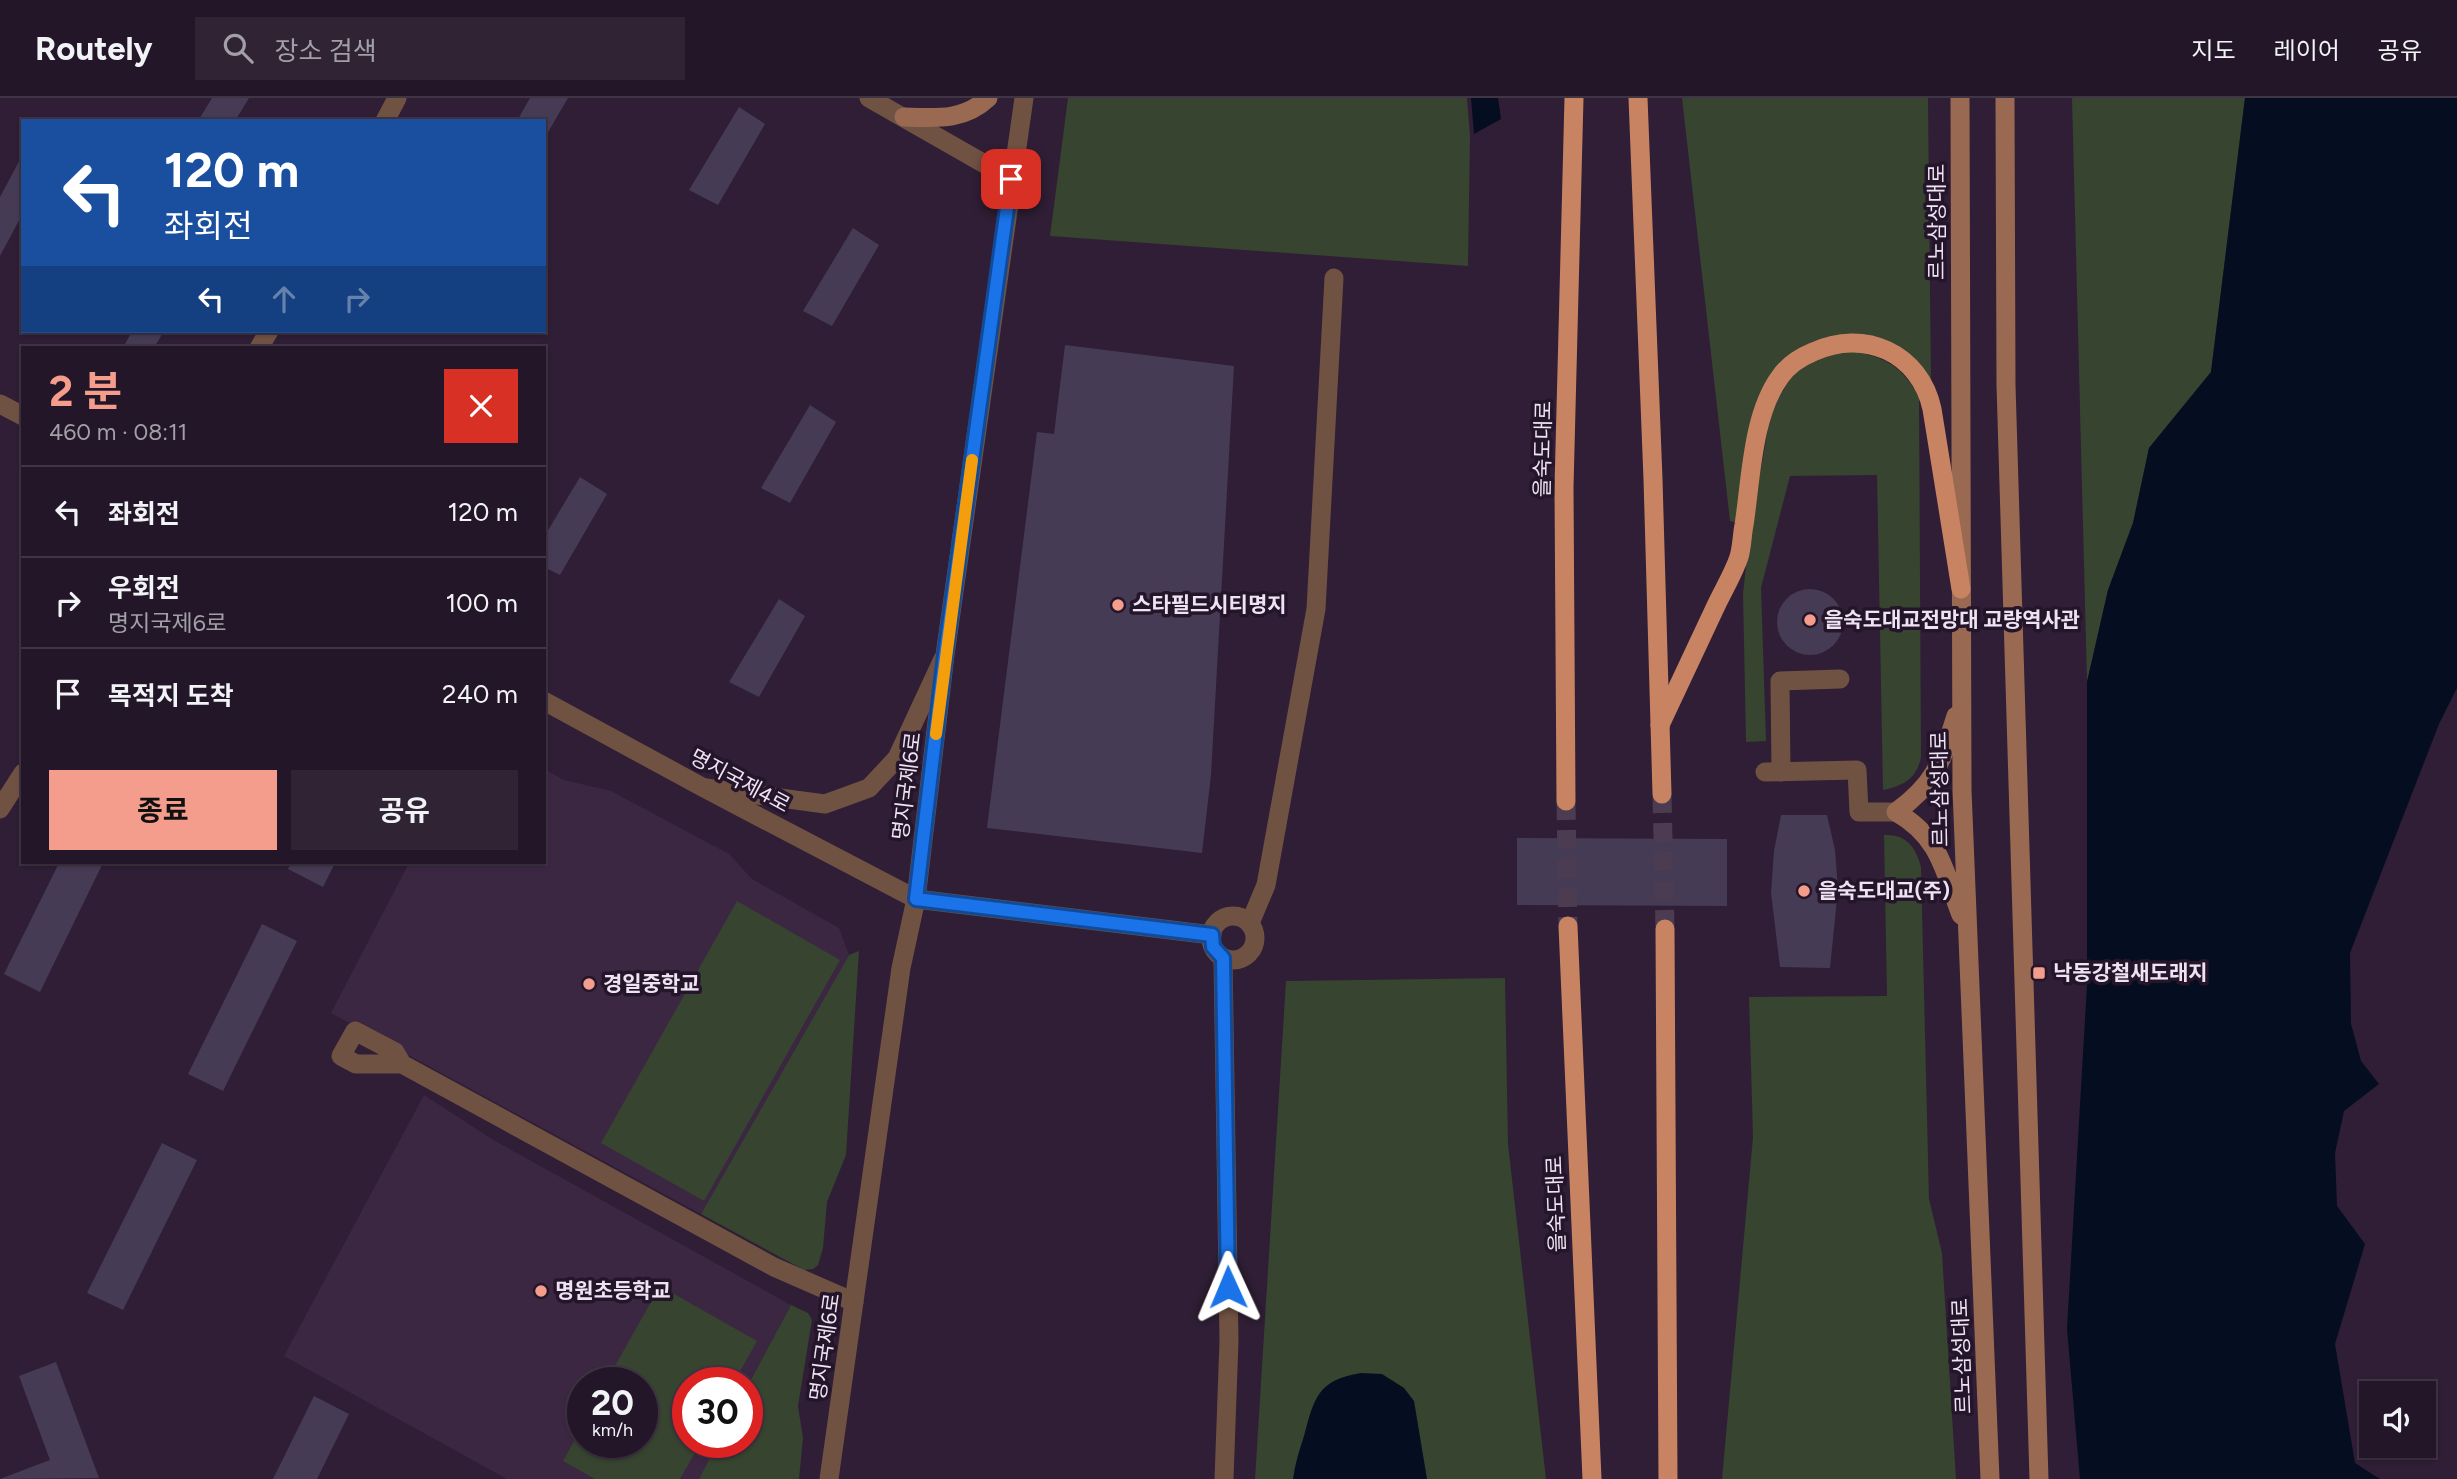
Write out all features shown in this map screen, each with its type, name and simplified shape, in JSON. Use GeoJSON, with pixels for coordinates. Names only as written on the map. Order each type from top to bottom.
{"type":"FeatureCollection","features":[{"type":"Feature","properties":{"kind":"highway","name":"을숙도대로"},"geometry":{"type":"LineString","coordinates":[[1566,800],[1564,487],[1574,98]]}},
{"type":"Feature","properties":{"kind":"highway"},"geometry":{"type":"LineString","coordinates":[[1638,98],[1662,794]]}},
{"type":"Feature","properties":{"kind":"highway"},"geometry":{"type":"LineString","coordinates":[[1660,725],[1739,556],[1758,432],[1767,400],[1780,375],[1802,357],[1825,346],[1854,341],[1881,348],[1904,360],[1923,383],[1932,409],[1961,589]]}},
{"type":"Feature","properties":{"kind":"highway","name":"을숙도대로"},"geometry":{"type":"LineString","coordinates":[[1568,926],[1591,1479]]}},
{"type":"Feature","properties":{"kind":"highway"},"geometry":{"type":"LineString","coordinates":[[1665,929],[1668,1479]]}},
{"type":"Feature","properties":{"kind":"main road"},"geometry":{"type":"LineString","coordinates":[[904,117],[952,117],[972,110],[988,98]]}},
{"type":"Feature","properties":{"kind":"main road","name":"르노삼성대로"},"geometry":{"type":"LineString","coordinates":[[1960,98],[1962,790],[1990,1479]]}},
{"type":"Feature","properties":{"kind":"main road"},"geometry":{"type":"LineString","coordinates":[[2005,98],[2006,385],[2039,1479]]}},
{"type":"Feature","properties":{"kind":"main road"},"geometry":{"type":"LineString","coordinates":[[1962,698],[1936,772],[1923,790],[1896,812],[1919,827],[1937,851],[1968,934]]}},
{"type":"Feature","properties":{"kind":"street"},"geometry":{"type":"LineString","coordinates":[[386,119],[397,98]]}},
{"type":"Feature","properties":{"kind":"street"},"geometry":{"type":"LineString","coordinates":[[869,98],[1011,179]]}},
{"type":"Feature","properties":{"kind":"street","name":"명지국제6로"},"geometry":{"type":"LineString","coordinates":[[829,1479],[901,968],[916,899],[945,655],[1024,98]]}},
{"type":"Feature","properties":{"kind":"street"},"geometry":{"type":"LineString","coordinates":[[1250,923],[1266,885],[1316,609],[1334,278]]}},
{"type":"Feature","properties":{"kind":"street"},"geometry":{"type":"LineString","coordinates":[[0,404],[21,415]]}},
{"type":"Feature","properties":{"kind":"street"},"geometry":{"type":"LineString","coordinates":[[704,788],[825,804],[869,788],[897,758],[945,655]]}},
{"type":"Feature","properties":{"kind":"street"},"geometry":{"type":"LineString","coordinates":[[1840,679],[1780,681],[1773,772],[1857,770],[1859,813],[1896,812]]}},
{"type":"Feature","properties":{"kind":"street","name":"명지국제4로"},"geometry":{"type":"LineString","coordinates":[[546,702],[916,899]]}},
{"type":"Feature","properties":{"kind":"street"},"geometry":{"type":"LineString","coordinates":[[0,809],[21,776]]}},
{"type":"Feature","properties":{"kind":"street"},"geometry":{"type":"LineString","coordinates":[[916,899],[1212,935]]}},
{"type":"Feature","properties":{"kind":"street"},"geometry":{"type":"LineString","coordinates":[[1228,916],[1236,916],[1250,923],[1255,935],[1253,949],[1236,961],[1223,958],[1213,947],[1212,935],[1215,925],[1228,916]]}},
{"type":"Feature","properties":{"kind":"street"},"geometry":{"type":"LineString","coordinates":[[1223,958],[1229,1341],[1224,1479]]}},
{"type":"Feature","properties":{"kind":"street"},"geometry":{"type":"LineString","coordinates":[[402,1064],[774,1267],[854,1303]]}},
{"type":"Feature","properties":{"kind":"shaded area","name":"경일중학교"},"geometry":{"type":"Polygon","coordinates":[[[546,770],[564,780],[611,791],[729,854],[752,879],[839,928],[849,955],[701,1214],[331,1013],[408,864],[546,864],[546,770]]]}},
{"type":"Feature","properties":{"kind":"shaded area","name":"명원초등학교"},"geometry":{"type":"Polygon","coordinates":[[[424,1095],[495,1141],[791,1305],[758,1367],[672,1367],[672,1458],[710,1458],[699,1479],[507,1479],[284,1356],[424,1095]]]}},
{"type":"Feature","properties":{"kind":"green space"},"geometry":{"type":"Polygon","coordinates":[[[1068,98],[1467,98],[1470,136],[1468,266],[1050,236],[1068,98]]]}},
{"type":"Feature","properties":{"kind":"green space"},"geometry":{"type":"Polygon","coordinates":[[[1682,98],[1928,98],[1931,382],[1887,343],[1790,357],[1737,520],[1734,522],[1730,521],[1682,98]]]}},
{"type":"Feature","properties":{"kind":"green space"},"geometry":{"type":"Polygon","coordinates":[[[2072,98],[2245,98],[2211,372],[2149,448],[2133,523],[2108,590],[2087,682],[2072,98]]]}},
{"type":"Feature","properties":{"kind":"green space"},"geometry":{"type":"Polygon","coordinates":[[[1847,350],[1889,363],[1905,376],[1919,396],[1921,757],[1913,776],[1897,786],[1883,790],[1877,475],[1790,476],[1761,588],[1766,741],[1746,742],[1743,593],[1750,532],[1771,411],[1791,377],[1808,363],[1847,350]]]}},
{"type":"Feature","properties":{"kind":"green space"},"geometry":{"type":"Polygon","coordinates":[[[1884,835],[1892,835],[1909,843],[1921,867],[1929,1199],[1942,1253],[1956,1479],[1722,1479],[1753,1137],[1749,997],[1887,996],[1884,835]]]}},
{"type":"Feature","properties":{"kind":"green space"},"geometry":{"type":"Polygon","coordinates":[[[737,901],[840,960],[704,1201],[601,1143],[737,901]]]}},
{"type":"Feature","properties":{"kind":"green space"},"geometry":{"type":"Polygon","coordinates":[[[859,951],[846,1155],[827,1202],[823,1248],[818,1265],[804,1270],[701,1214],[849,955],[859,951]]]}},
{"type":"Feature","properties":{"kind":"green space"},"geometry":{"type":"Polygon","coordinates":[[[1505,978],[1508,1144],[1546,1479],[1255,1479],[1286,981],[1505,978]]]}},
{"type":"Feature","properties":{"kind":"green space"},"geometry":{"type":"Polygon","coordinates":[[[660,1286],[757,1341],[742,1367],[672,1367],[672,1458],[692,1458],[680,1479],[595,1479],[563,1461],[567,1454],[567,1458],[658,1458],[658,1367],[614,1367],[660,1286]]]}},
{"type":"Feature","properties":{"kind":"green space"},"geometry":{"type":"Polygon","coordinates":[[[791,1305],[808,1313],[812,1320],[798,1406],[803,1438],[799,1479],[699,1479],[710,1458],[763,1458],[763,1367],[758,1367],[791,1305]]]}},
{"type":"Feature","properties":{"kind":"water"},"geometry":{"type":"Polygon","coordinates":[[[1471,98],[1498,98],[1501,119],[1474,134],[1471,98]]]}},
{"type":"Feature","properties":{"kind":"water"},"geometry":{"type":"Polygon","coordinates":[[[2245,98],[2457,98],[2457,688],[2439,724],[2350,953],[2351,1024],[2361,1061],[2379,1084],[2344,1111],[2335,1153],[2337,1206],[2365,1244],[2335,1344],[2355,1463],[2380,1479],[2080,1479],[2067,1329],[2087,985],[2087,682],[2108,590],[2133,523],[2149,448],[2211,372],[2245,98]]]}},
{"type":"Feature","properties":{"kind":"water"},"geometry":{"type":"Polygon","coordinates":[[[1361,1373],[1382,1374],[1404,1388],[1414,1401],[1427,1479],[1293,1479],[1311,1412],[1320,1393],[1335,1381],[1361,1373]]]}},
{"type":"Feature","properties":{"kind":"building"},"geometry":{"type":"Polygon","coordinates":[[[212,98],[249,98],[236,119],[199,119],[212,98]]]}},
{"type":"Feature","properties":{"kind":"building"},"geometry":{"type":"Polygon","coordinates":[[[530,98],[568,98],[546,136],[546,119],[518,119],[530,98]]]}},
{"type":"Feature","properties":{"kind":"building"},"geometry":{"type":"Polygon","coordinates":[[[739,107],[765,124],[718,205],[689,190],[739,107]]]}},
{"type":"Feature","properties":{"kind":"building"},"geometry":{"type":"Polygon","coordinates":[[[21,158],[21,217],[0,256],[0,197],[21,158]]]}},
{"type":"Feature","properties":{"kind":"building"},"geometry":{"type":"Polygon","coordinates":[[[853,228],[879,245],[832,326],[803,311],[853,228]]]}},
{"type":"Feature","properties":{"kind":"building"},"geometry":{"type":"Polygon","coordinates":[[[131,333],[163,333],[155,346],[124,346],[131,333]]]}},
{"type":"Feature","properties":{"kind":"building","name":"스타필드시티명지"},"geometry":{"type":"Polygon","coordinates":[[[1065,345],[1234,366],[1211,775],[1202,853],[987,828],[1037,432],[1054,434],[1065,345]]]}},
{"type":"Feature","properties":{"kind":"building"},"geometry":{"type":"Polygon","coordinates":[[[810,405],[836,422],[790,503],[761,488],[810,405]]]}},
{"type":"Feature","properties":{"kind":"building"},"geometry":{"type":"Polygon","coordinates":[[[580,477],[607,494],[560,575],[546,568],[546,534],[580,477]]]}},
{"type":"Feature","properties":{"kind":"building","name":"을숙도대교전망대 교량역사관"},"geometry":{"type":"Polygon","coordinates":[[[1816,589],[1834,598],[1841,609],[1841,635],[1834,646],[1823,653],[1804,655],[1786,646],[1779,635],[1777,616],[1786,598],[1797,591],[1816,589]]]}},
{"type":"Feature","properties":{"kind":"building"},"geometry":{"type":"Polygon","coordinates":[[[779,599],[805,616],[759,697],[729,682],[779,599]]]}},
{"type":"Feature","properties":{"kind":"building","name":"을숙도대교(주)"},"geometry":{"type":"Polygon","coordinates":[[[1781,815],[1827,815],[1835,850],[1838,889],[1830,968],[1780,967],[1771,893],[1774,851],[1781,815]]]}},
{"type":"Feature","properties":{"kind":"building"},"geometry":{"type":"Polygon","coordinates":[[[1517,838],[1727,839],[1727,906],[1517,905],[1517,838]]]}},
{"type":"Feature","properties":{"kind":"building"},"geometry":{"type":"Polygon","coordinates":[[[59,864],[103,864],[40,992],[4,974],[59,864]]]}},
{"type":"Feature","properties":{"kind":"building"},"geometry":{"type":"Polygon","coordinates":[[[290,864],[334,864],[323,887],[288,869],[290,864]]]}},
{"type":"Feature","properties":{"kind":"building"},"geometry":{"type":"Polygon","coordinates":[[[262,924],[297,941],[223,1091],[188,1074],[262,924]]]}},
{"type":"Feature","properties":{"kind":"building"},"geometry":{"type":"Polygon","coordinates":[[[162,1143],[197,1160],[123,1310],[87,1293],[162,1143]]]}},
{"type":"Feature","properties":{"kind":"building"},"geometry":{"type":"Polygon","coordinates":[[[56,1362],[99,1478],[0,1479],[50,1460],[19,1376],[56,1362]]]}},
{"type":"Feature","properties":{"kind":"building"},"geometry":{"type":"Polygon","coordinates":[[[314,1396],[349,1414],[317,1479],[273,1479],[314,1396]]]}},
{"type":"Feature","properties":{"kind":"tunnel"},"geometry":{"type":"LineString","coordinates":[[1662,794],[1665,929]]}},
{"type":"Feature","properties":{"kind":"tunnel"},"geometry":{"type":"LineString","coordinates":[[1566,801],[1568,926]]}},
{"type":"Feature","properties":{"kind":"slow traffic"},"geometry":{"type":"LineString","coordinates":[[936,734],[972,460]]}},
{"type":"Feature","properties":{"kind":"place","name":"스타필드시티명지"},"geometry":{"type":"Point","coordinates":[1118,605]}},
{"type":"Feature","properties":{"kind":"place","name":"을숙도대교전망대 교량역사관"},"geometry":{"type":"Point","coordinates":[1810,620]}},
{"type":"Feature","properties":{"kind":"place","name":"을숙도대교(주)"},"geometry":{"type":"Point","coordinates":[1804,891]}},
{"type":"Feature","properties":{"kind":"place","name":"낙동강철새도래지"},"geometry":{"type":"Point","coordinates":[2039,973]}},
{"type":"Feature","properties":{"kind":"place","name":"경일중학교"},"geometry":{"type":"Point","coordinates":[589,984]}},
{"type":"Feature","properties":{"kind":"place","name":"명원초등학교"},"geometry":{"type":"Point","coordinates":[541,1291]}},
{"type":"Feature","properties":{"kind":"route"},"geometry":{"type":"LineString","coordinates":[[1011,179],[945,655],[916,899],[1212,935],[1213,947],[1223,958],[1228,1287]]}}]}
